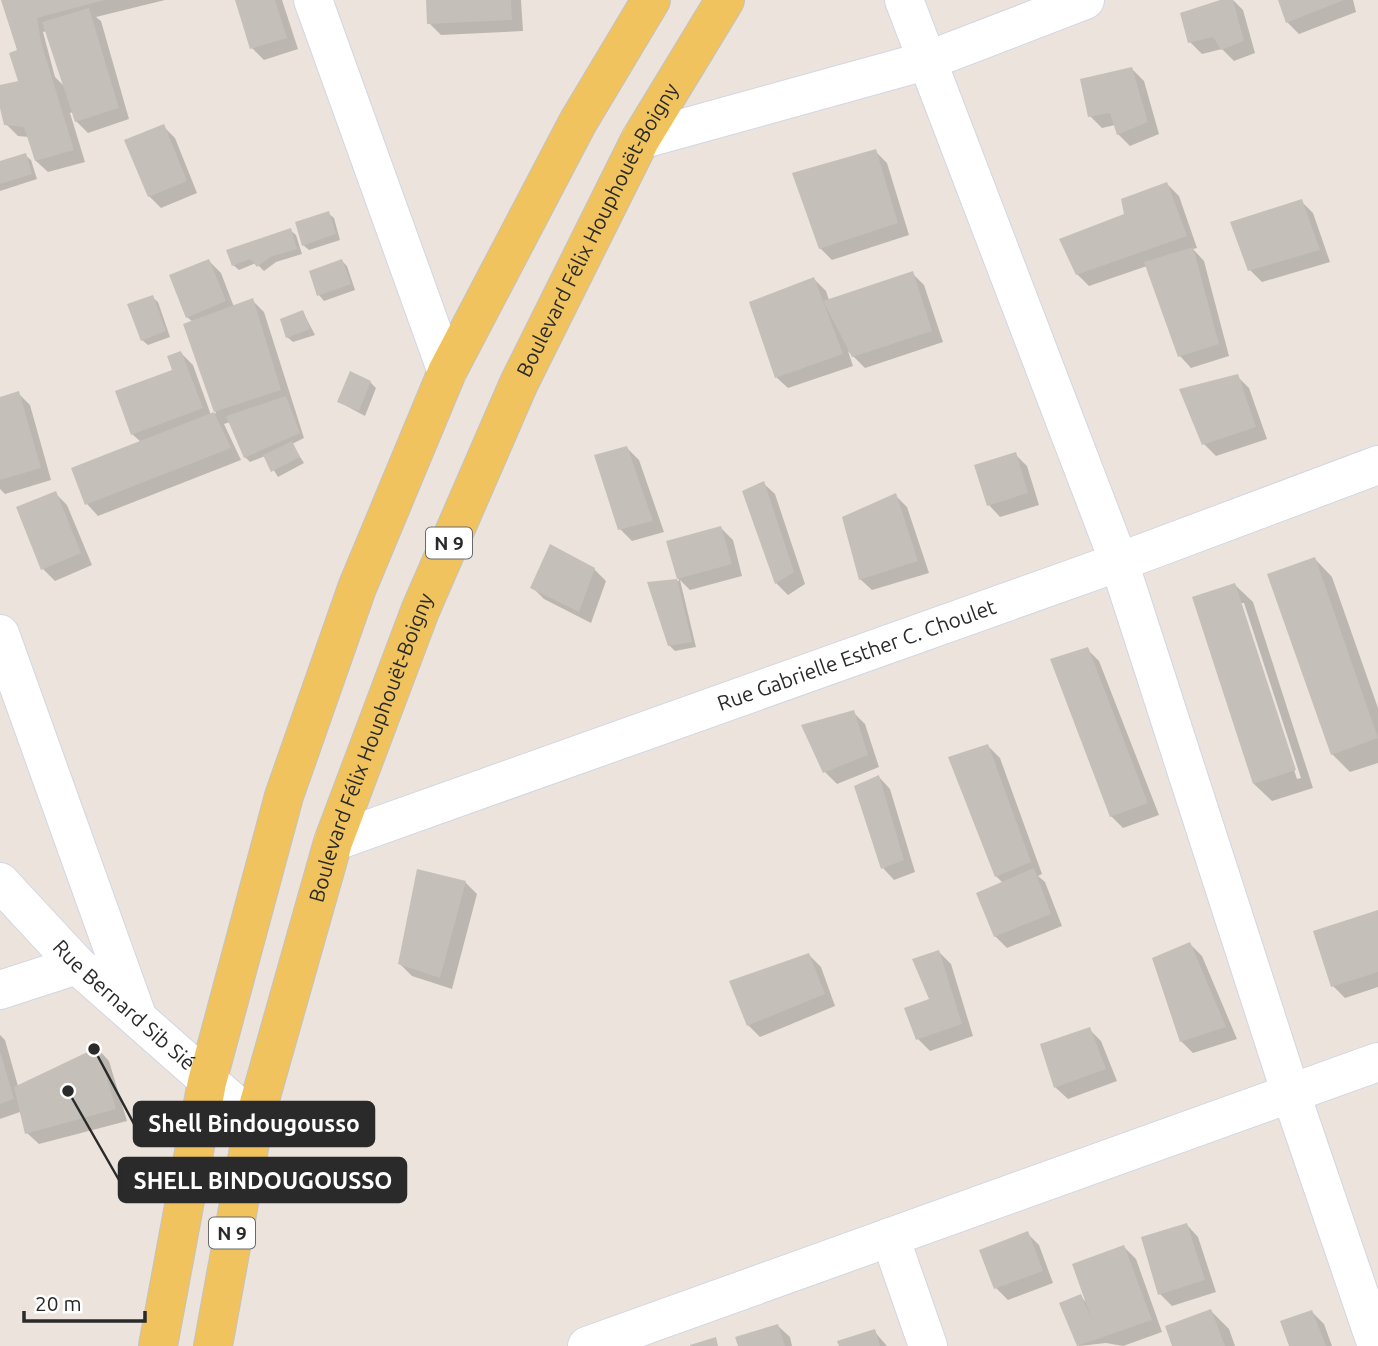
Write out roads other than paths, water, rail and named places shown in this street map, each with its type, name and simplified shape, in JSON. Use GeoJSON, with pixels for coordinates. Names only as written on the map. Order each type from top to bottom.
{"type":"FeatureCollection","features":[{"type":"Feature","properties":{"kind":"main road"},"geometry":{"type":"LineString","coordinates":[[207,1082],[284,796],[357,588],[447,372],[578,122],[651,0]]}},
{"type":"Feature","properties":{"kind":"main road","name":"Boulevard Félix Houphouët-Boigny"},"geometry":{"type":"LineString","coordinates":[[213,1346],[254,1121],[333,842],[420,611],[519,383],[640,140],[725,0]]}},
{"type":"Feature","properties":{"kind":"main road","name":"N 9"},"geometry":{"type":"LineString","coordinates":[[158,1346],[207,1082]]}},
{"type":"Feature","properties":{"kind":"street"},"geometry":{"type":"LineString","coordinates":[[313,0],[447,372]]}},
{"type":"Feature","properties":{"kind":"street"},"geometry":{"type":"LineString","coordinates":[[904,0],[1119,562],[1291,1094],[1377,1346]]}},
{"type":"Feature","properties":{"kind":"street"},"geometry":{"type":"LineString","coordinates":[[640,140],[929,60],[1085,0]]}},
{"type":"Feature","properties":{"kind":"street","name":"Rue Gabrielle Esther C. Choulet"},"geometry":{"type":"LineString","coordinates":[[333,842],[1119,562],[1378,464]]}},
{"type":"Feature","properties":{"kind":"street"},"geometry":{"type":"LineString","coordinates":[[0,634],[138,1016]]}},
{"type":"Feature","properties":{"kind":"street","name":"Rue Bernard Sib Sié"},"geometry":{"type":"LineString","coordinates":[[0,882],[78,965],[254,1121]]}},
{"type":"Feature","properties":{"kind":"street"},"geometry":{"type":"LineString","coordinates":[[0,990],[78,965]]}},
{"type":"Feature","properties":{"kind":"street"},"geometry":{"type":"LineString","coordinates":[[587,1346],[1378,1062]]}},
{"type":"Feature","properties":{"kind":"street"},"geometry":{"type":"LineString","coordinates":[[890,1237],[928,1346]]}},
{"type":"Feature","properties":{"kind":"place","name":"Shell Bindougousso"},"geometry":{"type":"Point","coordinates":[94,1049]}},
{"type":"Feature","properties":{"kind":"place","name":"SHELL BINDOUGOUSSO"},"geometry":{"type":"Point","coordinates":[68,1091]}}]}
